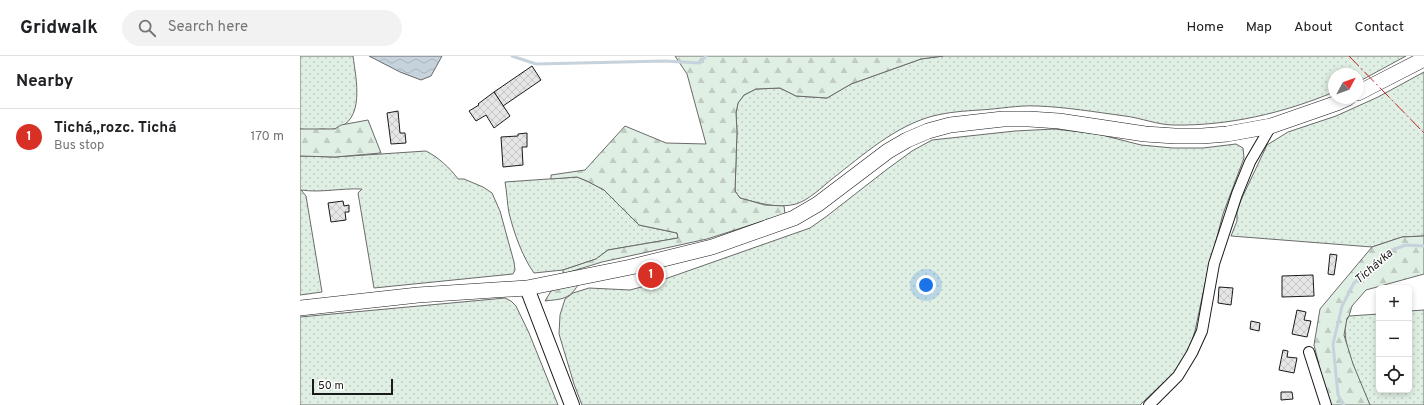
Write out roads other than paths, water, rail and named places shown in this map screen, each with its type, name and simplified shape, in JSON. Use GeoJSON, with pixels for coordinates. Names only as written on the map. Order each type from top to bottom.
{"type":"FeatureCollection","features":[{"type":"Feature","properties":{"kind":"main road"},"geometry":{"type":"LineString","coordinates":[[1364,90],[1424,59]]}},
{"type":"Feature","properties":{"kind":"main road"},"geometry":{"type":"LineString","coordinates":[[300,308],[418,295],[527,288],[631,267],[712,248],[794,218],[818,204],[888,151],[907,140],[928,131],[950,125],[1003,119],[1059,121],[1145,134],[1175,136],[1227,134],[1271,126],[1334,104]]}},
{"type":"Feature","properties":{"kind":"street"},"geometry":{"type":"LineString","coordinates":[[1149,405],[1178,376],[1192,353],[1202,331],[1214,264],[1237,194],[1250,162],[1271,126]]}},
{"type":"Feature","properties":{"kind":"street"},"geometry":{"type":"LineString","coordinates":[[527,288],[572,405]]}},
{"type":"Feature","properties":{"kind":"street"},"geometry":{"type":"LineString","coordinates":[[1309,352],[1326,405]]}},
{"type":"Feature","properties":{"kind":"water"},"geometry":{"type":"Polygon","coordinates":[[[369,56],[442,56],[431,76],[421,80],[400,72],[369,56]]]}},
{"type":"Feature","properties":{"kind":"waterway"},"geometry":{"type":"LineString","coordinates":[[512,56],[536,64],[665,61],[700,63],[706,56]]}},
{"type":"Feature","properties":{"kind":"waterway","name":"Tichávka"},"geometry":{"type":"LineString","coordinates":[[1344,405],[1338,395],[1333,344],[1342,306],[1354,283],[1392,250],[1406,245],[1424,246]]}},
{"type":"Feature","properties":{"kind":"place","name":"Tichá,,rozc. Tichá"},"geometry":{"type":"Point","coordinates":[651,275]}}]}
